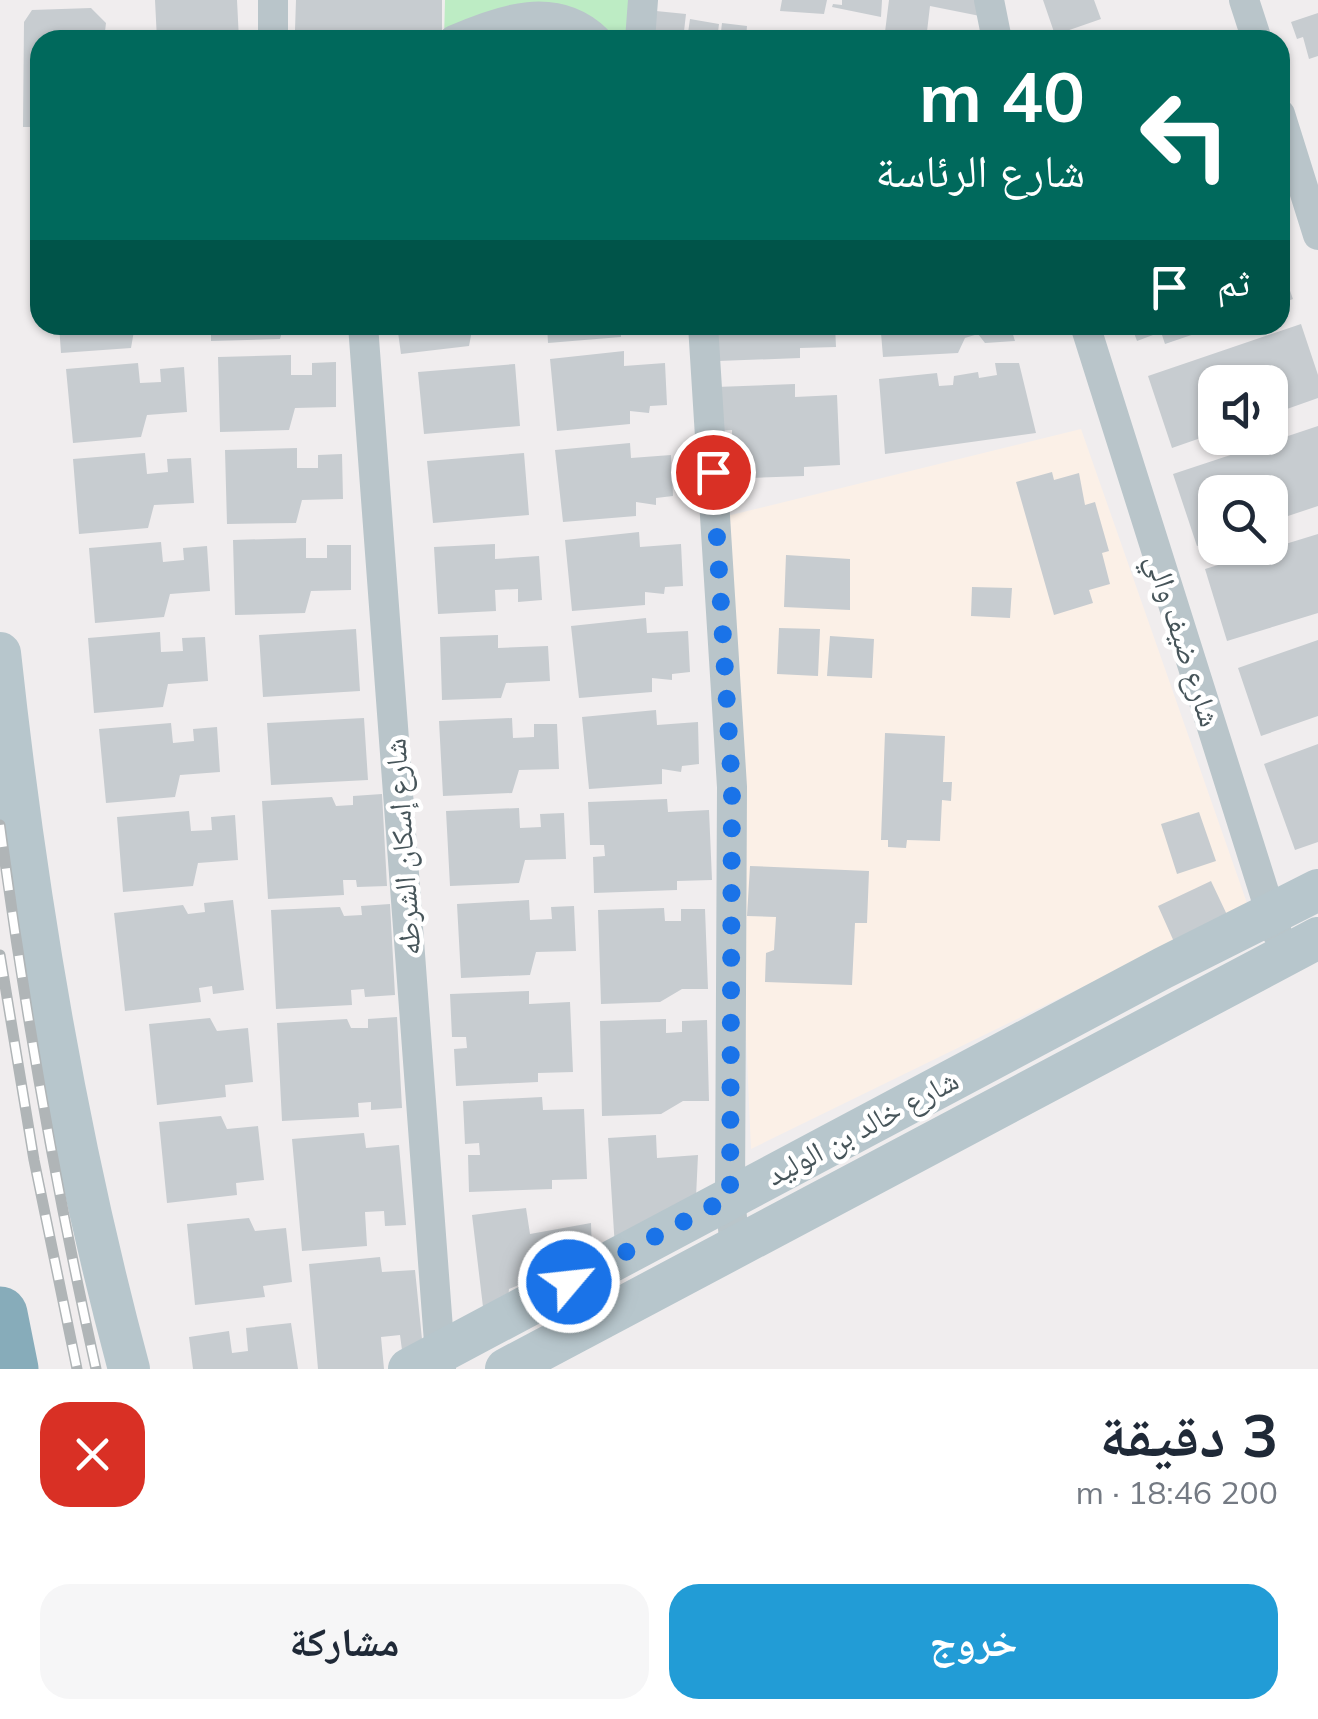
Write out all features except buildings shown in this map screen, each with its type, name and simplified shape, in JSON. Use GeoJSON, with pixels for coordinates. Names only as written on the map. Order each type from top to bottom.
{"type":"FeatureCollection","features":[{"type":"Feature","properties":{"kind":"highway"},"geometry":{"type":"LineString","coordinates":[[0,1314],[12,1369]]}},
{"type":"Feature","properties":{"kind":"street"},"geometry":{"type":"LineString","coordinates":[[273,0],[274,30]]}},
{"type":"Feature","properties":{"kind":"street"},"geometry":{"type":"LineString","coordinates":[[641,30],[643,0]]}},
{"type":"Feature","properties":{"kind":"street"},"geometry":{"type":"LineString","coordinates":[[988,0],[995,30]]}},
{"type":"Feature","properties":{"kind":"street"},"geometry":{"type":"LineString","coordinates":[[1244,0],[1254,30]]}},
{"type":"Feature","properties":{"kind":"street"},"geometry":{"type":"LineString","coordinates":[[477,30],[529,12],[561,14],[588,30]]}},
{"type":"Feature","properties":{"kind":"street"},"geometry":{"type":"LineString","coordinates":[[1290,146],[1318,235]]}},
{"type":"Feature","properties":{"kind":"street","name":"شارع إسكان الشرطه"},"geometry":{"type":"LineString","coordinates":[[364,335],[430,1363]]}},
{"type":"Feature","properties":{"kind":"street"},"geometry":{"type":"LineString","coordinates":[[705,335],[732,787],[730,1197],[735,1249]]}},
{"type":"Feature","properties":{"kind":"street","name":"شارع ضيف والي"},"geometry":{"type":"LineString","coordinates":[[1088,335],[1271,913],[1301,946]]}},
{"type":"Feature","properties":{"kind":"street"},"geometry":{"type":"LineString","coordinates":[[0,653],[51,1012],[90,1211],[129,1369]]}},
{"type":"Feature","properties":{"kind":"street","name":"شارع خالد بن الوليد"},"geometry":{"type":"LineString","coordinates":[[430,1363],[730,1197],[1318,890]]}},
{"type":"Feature","properties":{"kind":"street","name":"شارع خالد بن الوليد"},"geometry":{"type":"LineString","coordinates":[[506,1369],[1301,946]]}},
{"type":"Feature","properties":{"kind":"street"},"geometry":{"type":"LineString","coordinates":[[1164,968],[1182,1008]]}},
{"type":"Feature","properties":{"kind":"shaded area"},"geometry":{"type":"Polygon","coordinates":[[[1081,429],[1248,906],[751,1149],[723,517],[1081,429]]]}},
{"type":"Feature","properties":{"kind":"green space"},"geometry":{"type":"Polygon","coordinates":[[[445,0],[637,0],[636,30],[444,30],[445,0]]]}},
{"type":"Feature","properties":{"kind":"railway"},"geometry":{"type":"LineString","coordinates":[[0,825],[42,1098],[96,1369]]}},
{"type":"Feature","properties":{"kind":"railway"},"geometry":{"type":"LineString","coordinates":[[0,955],[34,1160],[77,1369]]}},
{"type":"Feature","properties":{"kind":"route"},"geometry":{"type":"LineString","coordinates":[[569,1282],[730,1197],[732,787],[713,472]]}}]}
